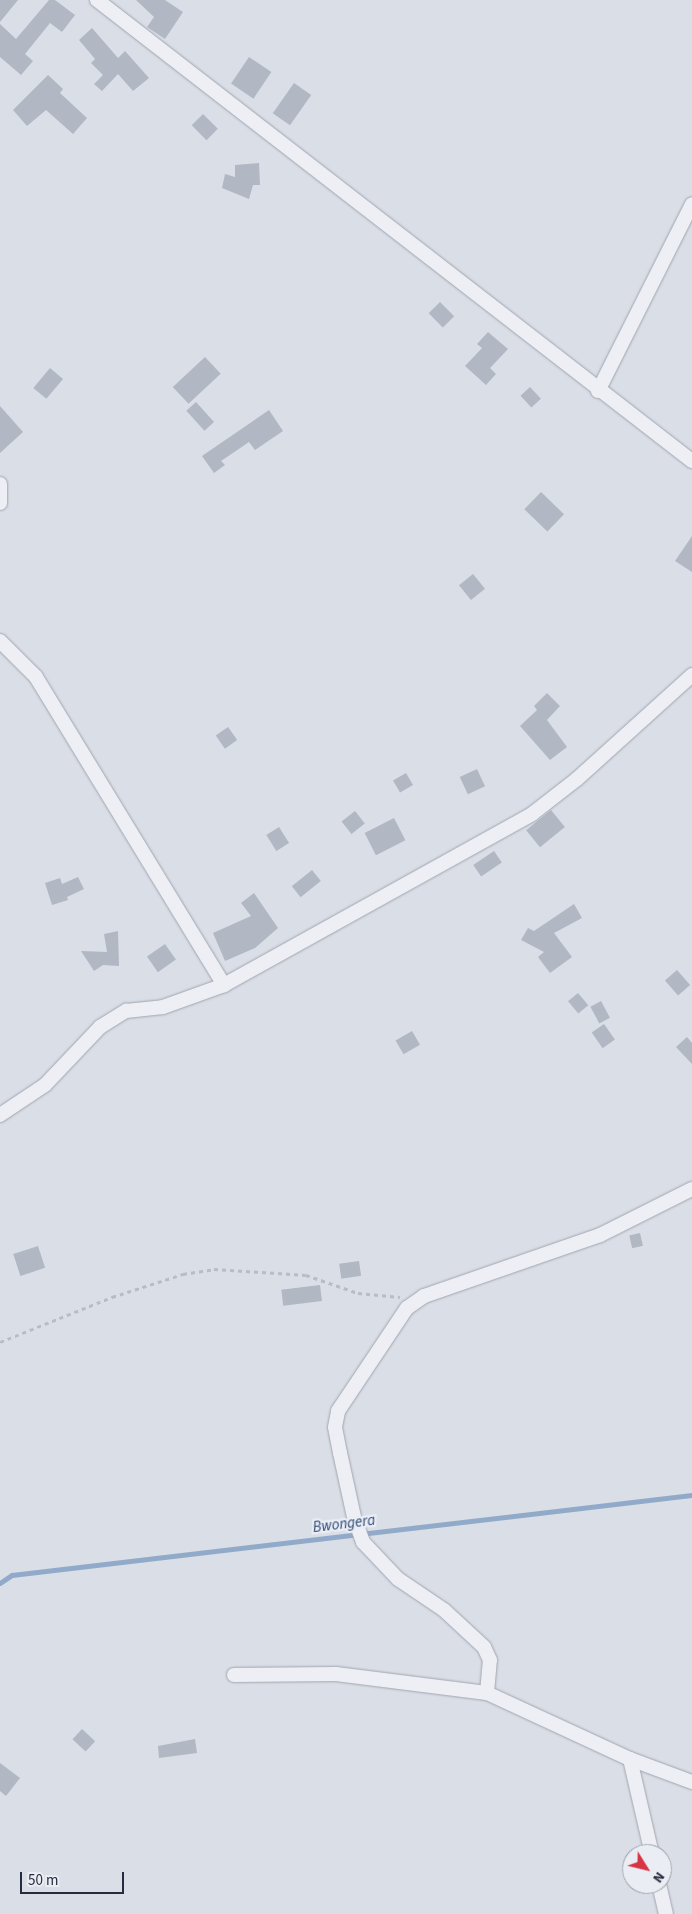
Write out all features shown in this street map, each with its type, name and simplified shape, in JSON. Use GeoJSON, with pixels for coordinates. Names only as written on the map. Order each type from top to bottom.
{"type":"FeatureCollection","features":[{"type":"Feature","properties":{"kind":"street"},"geometry":{"type":"LineString","coordinates":[[97,0],[598,391],[692,461]]}},
{"type":"Feature","properties":{"kind":"street"},"geometry":{"type":"LineString","coordinates":[[598,391],[692,204]]}},
{"type":"Feature","properties":{"kind":"street"},"geometry":{"type":"LineString","coordinates":[[0,484],[0,503]]}},
{"type":"Feature","properties":{"kind":"street"},"geometry":{"type":"LineString","coordinates":[[0,641],[36,677],[224,985]]}},
{"type":"Feature","properties":{"kind":"street"},"geometry":{"type":"LineString","coordinates":[[0,1115],[45,1085],[100,1027],[126,1011],[163,1007],[224,985],[532,814],[577,779],[692,675]]}},
{"type":"Feature","properties":{"kind":"street"},"geometry":{"type":"LineString","coordinates":[[487,1693],[490,1660],[484,1648],[444,1610],[398,1579],[364,1542],[354,1517],[335,1426],[344,1400],[407,1308],[424,1296],[600,1235],[692,1189]]}},
{"type":"Feature","properties":{"kind":"street"},"geometry":{"type":"LineString","coordinates":[[234,1675],[336,1674],[487,1693],[630,1760],[692,1782]]}},
{"type":"Feature","properties":{"kind":"street"},"geometry":{"type":"LineString","coordinates":[[630,1760],[650,1844]]}},
{"type":"Feature","properties":{"kind":"street"},"geometry":{"type":"LineString","coordinates":[[661,1894],[666,1914]]}},
{"type":"Feature","properties":{"kind":"path"},"geometry":{"type":"LineString","coordinates":[[0,1342],[112,1297],[183,1274],[214,1269],[306,1276],[381,1297],[424,1296]]}},
{"type":"Feature","properties":{"kind":"building"},"geometry":{"type":"Polygon","coordinates":[[[0,0],[18,0],[0,22],[0,0]]]}},
{"type":"Feature","properties":{"kind":"building"},"geometry":{"type":"Polygon","coordinates":[[[49,0],[55,0],[75,15],[62,32],[50,23],[25,54],[33,61],[21,75],[0,57],[0,24],[16,39],[49,0]]]}},
{"type":"Feature","properties":{"kind":"building"},"geometry":{"type":"Polygon","coordinates":[[[136,0],[165,0],[183,12],[165,39],[147,27],[154,17],[136,0]]]}},
{"type":"Feature","properties":{"kind":"building"},"geometry":{"type":"Polygon","coordinates":[[[92,28],[118,58],[125,51],[149,78],[133,91],[118,74],[102,91],[94,84],[103,75],[91,63],[95,59],[79,40],[92,28]]]}},
{"type":"Feature","properties":{"kind":"building"},"geometry":{"type":"Polygon","coordinates":[[[249,57],[271,72],[253,99],[231,84],[249,57]]]}},
{"type":"Feature","properties":{"kind":"building"},"geometry":{"type":"Polygon","coordinates":[[[48,75],[63,89],[60,93],[87,118],[73,134],[46,110],[27,126],[13,110],[48,75]]]}},
{"type":"Feature","properties":{"kind":"building"},"geometry":{"type":"Polygon","coordinates":[[[294,83],[311,95],[290,125],[273,113],[294,83]]]}},
{"type":"Feature","properties":{"kind":"building"},"geometry":{"type":"Polygon","coordinates":[[[203,114],[218,129],[207,140],[192,125],[203,114]]]}},
{"type":"Feature","properties":{"kind":"building"},"geometry":{"type":"Polygon","coordinates":[[[259,163],[260,185],[253,185],[249,199],[222,188],[225,174],[235,177],[235,165],[259,163]]]}},
{"type":"Feature","properties":{"kind":"building"},"geometry":{"type":"Polygon","coordinates":[[[440,302],[454,316],[443,327],[429,313],[440,302]]]}},
{"type":"Feature","properties":{"kind":"building"},"geometry":{"type":"Polygon","coordinates":[[[488,332],[508,349],[490,368],[496,374],[486,385],[465,366],[482,348],[477,344],[488,332]]]}},
{"type":"Feature","properties":{"kind":"building"},"geometry":{"type":"Polygon","coordinates":[[[205,357],[221,374],[189,404],[173,387],[205,357]]]}},
{"type":"Feature","properties":{"kind":"building"},"geometry":{"type":"Polygon","coordinates":[[[50,368],[63,379],[46,399],[33,388],[50,368]]]}},
{"type":"Feature","properties":{"kind":"building"},"geometry":{"type":"Polygon","coordinates":[[[530,387],[541,399],[531,408],[520,396],[530,387]]]}},
{"type":"Feature","properties":{"kind":"building"},"geometry":{"type":"Polygon","coordinates":[[[196,402],[214,422],[204,431],[186,411],[196,402]]]}},
{"type":"Feature","properties":{"kind":"building"},"geometry":{"type":"Polygon","coordinates":[[[0,406],[23,432],[0,453],[0,406]]]}},
{"type":"Feature","properties":{"kind":"building"},"geometry":{"type":"Polygon","coordinates":[[[269,410],[283,431],[255,450],[249,442],[221,461],[225,465],[214,473],[202,456],[269,410]]]}},
{"type":"Feature","properties":{"kind":"building"},"geometry":{"type":"Polygon","coordinates":[[[541,492],[564,514],[547,531],[524,509],[541,492]]]}},
{"type":"Feature","properties":{"kind":"building"},"geometry":{"type":"Polygon","coordinates":[[[692,536],[692,572],[675,561],[692,536]]]}},
{"type":"Feature","properties":{"kind":"building"},"geometry":{"type":"Polygon","coordinates":[[[473,574],[485,589],[471,600],[459,585],[473,574]]]}},
{"type":"Feature","properties":{"kind":"building"},"geometry":{"type":"Polygon","coordinates":[[[547,693],[560,706],[547,720],[567,747],[550,760],[520,726],[537,710],[534,706],[547,693]]]}},
{"type":"Feature","properties":{"kind":"building"},"geometry":{"type":"Polygon","coordinates":[[[228,727],[237,740],[225,749],[216,736],[228,727]]]}},
{"type":"Feature","properties":{"kind":"building"},"geometry":{"type":"Polygon","coordinates":[[[477,769],[485,786],[468,794],[460,777],[477,769]]]}},
{"type":"Feature","properties":{"kind":"building"},"geometry":{"type":"Polygon","coordinates":[[[406,773],[413,785],[400,793],[393,780],[406,773]]]}},
{"type":"Feature","properties":{"kind":"building"},"geometry":{"type":"Polygon","coordinates":[[[551,810],[565,827],[540,847],[526,830],[551,810]]]}},
{"type":"Feature","properties":{"kind":"building"},"geometry":{"type":"Polygon","coordinates":[[[355,811],[365,824],[351,834],[342,821],[355,811]]]}},
{"type":"Feature","properties":{"kind":"building"},"geometry":{"type":"Polygon","coordinates":[[[394,818],[405,840],[376,855],[365,833],[394,818]]]}},
{"type":"Feature","properties":{"kind":"building"},"geometry":{"type":"Polygon","coordinates":[[[279,827],[289,843],[276,851],[266,835],[279,827]]]}},
{"type":"Feature","properties":{"kind":"building"},"geometry":{"type":"Polygon","coordinates":[[[494,851],[502,863],[481,877],[473,865],[494,851]]]}},
{"type":"Feature","properties":{"kind":"building"},"geometry":{"type":"Polygon","coordinates":[[[312,870],[321,881],[301,897],[292,886],[312,870]]]}},
{"type":"Feature","properties":{"kind":"building"},"geometry":{"type":"Polygon","coordinates":[[[78,877],[84,889],[67,897],[68,900],[52,905],[45,883],[60,878],[62,884],[78,877]]]}},
{"type":"Feature","properties":{"kind":"building"},"geometry":{"type":"Polygon","coordinates":[[[254,893],[278,928],[255,948],[225,961],[213,933],[251,916],[241,903],[254,893]]]}},
{"type":"Feature","properties":{"kind":"building"},"geometry":{"type":"Polygon","coordinates":[[[574,904],[582,918],[554,933],[572,957],[550,973],[538,957],[544,952],[521,940],[528,928],[534,931],[574,904]]]}},
{"type":"Feature","properties":{"kind":"building"},"geometry":{"type":"Polygon","coordinates":[[[118,931],[119,966],[103,965],[94,971],[81,951],[107,952],[104,934],[118,931]]]}},
{"type":"Feature","properties":{"kind":"building"},"geometry":{"type":"Polygon","coordinates":[[[165,944],[176,960],[158,972],[147,957],[165,944]]]}},
{"type":"Feature","properties":{"kind":"building"},"geometry":{"type":"Polygon","coordinates":[[[677,970],[690,985],[678,996],[665,980],[677,970]]]}},
{"type":"Feature","properties":{"kind":"building"},"geometry":{"type":"Polygon","coordinates":[[[578,993],[588,1005],[578,1014],[568,1001],[578,993]]]}},
{"type":"Feature","properties":{"kind":"building"},"geometry":{"type":"Polygon","coordinates":[[[601,1001],[610,1018],[599,1023],[590,1007],[601,1001]]]}},
{"type":"Feature","properties":{"kind":"building"},"geometry":{"type":"Polygon","coordinates":[[[604,1024],[615,1040],[603,1048],[592,1033],[604,1024]]]}},
{"type":"Feature","properties":{"kind":"building"},"geometry":{"type":"Polygon","coordinates":[[[412,1031],[420,1045],[404,1054],[396,1040],[412,1031]]]}},
{"type":"Feature","properties":{"kind":"building"},"geometry":{"type":"Polygon","coordinates":[[[687,1037],[692,1043],[692,1064],[676,1047],[687,1037]]]}},
{"type":"Feature","properties":{"kind":"building"},"geometry":{"type":"Polygon","coordinates":[[[640,1233],[643,1246],[632,1248],[629,1235],[640,1233]]]}},
{"type":"Feature","properties":{"kind":"building"},"geometry":{"type":"Polygon","coordinates":[[[38,1246],[45,1268],[20,1276],[13,1254],[38,1246]]]}},
{"type":"Feature","properties":{"kind":"building"},"geometry":{"type":"Polygon","coordinates":[[[359,1261],[361,1276],[341,1279],[339,1264],[359,1261]]]}},
{"type":"Feature","properties":{"kind":"building"},"geometry":{"type":"Polygon","coordinates":[[[320,1285],[322,1301],[283,1306],[281,1290],[320,1285]]]}},
{"type":"Feature","properties":{"kind":"building"},"geometry":{"type":"Polygon","coordinates":[[[82,1729],[95,1741],[86,1752],[72,1739],[82,1729]]]}},
{"type":"Feature","properties":{"kind":"building"},"geometry":{"type":"Polygon","coordinates":[[[195,1739],[197,1753],[159,1758],[158,1746],[195,1739]]]}},
{"type":"Feature","properties":{"kind":"building"},"geometry":{"type":"Polygon","coordinates":[[[0,1763],[20,1778],[6,1796],[0,1791],[0,1763]]]}},
{"type":"Feature","properties":{"kind":"waterway","name":"Bwongera"},"geometry":{"type":"LineString","coordinates":[[0,1583],[12,1575],[692,1495]]}}]}
